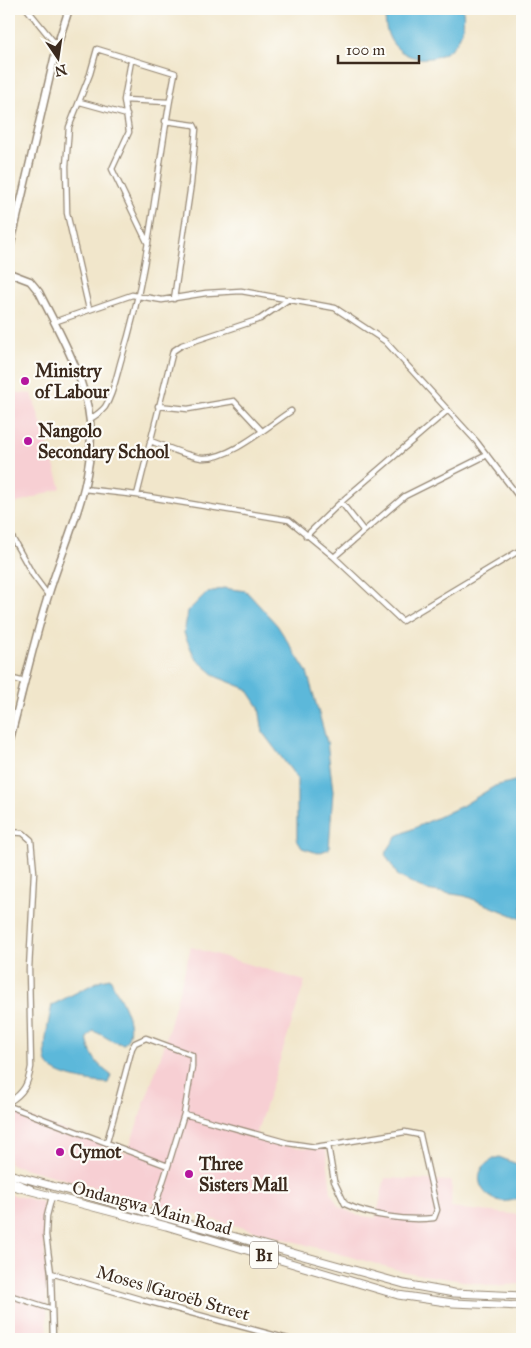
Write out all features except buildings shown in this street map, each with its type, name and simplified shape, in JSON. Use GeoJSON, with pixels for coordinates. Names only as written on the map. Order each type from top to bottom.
{"type":"FeatureCollection","features":[{"type":"Feature","properties":{"kind":"main road","name":"Ondangwa Main Road"},"geometry":{"type":"LineString","coordinates":[[9,1174],[404,1284],[454,1293],[522,1296]]}},
{"type":"Feature","properties":{"kind":"main road","name":"Ondangwa Main Road"},"geometry":{"type":"LineString","coordinates":[[9,1185],[150,1222],[398,1295],[453,1303],[522,1306]]}},
{"type":"Feature","properties":{"kind":"main road"},"geometry":{"type":"LineString","coordinates":[[453,1303],[454,1293]]}},
{"type":"Feature","properties":{"kind":"street"},"geometry":{"type":"LineString","coordinates":[[27,9],[57,46]]}},
{"type":"Feature","properties":{"kind":"street"},"geometry":{"type":"LineString","coordinates":[[9,252],[57,46],[69,9]]}},
{"type":"Feature","properties":{"kind":"street"},"geometry":{"type":"LineString","coordinates":[[89,309],[65,204],[69,127],[80,102],[98,49],[131,61],[175,73],[165,121],[148,244],[129,334],[109,400],[102,410],[90,419]]}},
{"type":"Feature","properties":{"kind":"street"},"geometry":{"type":"LineString","coordinates":[[131,61],[124,100],[129,132],[119,156],[112,165],[112,174],[148,244]]}},
{"type":"Feature","properties":{"kind":"street"},"geometry":{"type":"LineString","coordinates":[[124,100],[169,102]]}},
{"type":"Feature","properties":{"kind":"street"},"geometry":{"type":"LineString","coordinates":[[80,102],[127,115]]}},
{"type":"Feature","properties":{"kind":"street"},"geometry":{"type":"LineString","coordinates":[[165,121],[194,125],[196,129],[191,184],[174,299]]}},
{"type":"Feature","properties":{"kind":"street"},"geometry":{"type":"LineString","coordinates":[[9,273],[34,285],[54,322],[80,382],[90,419],[89,466],[84,489],[48,595],[9,744]]}},
{"type":"Feature","properties":{"kind":"street"},"geometry":{"type":"LineString","coordinates":[[54,322],[126,296],[138,295],[157,300],[232,291],[335,308],[380,337],[487,455],[522,501]]}},
{"type":"Feature","properties":{"kind":"street"},"geometry":{"type":"LineString","coordinates":[[137,495],[158,406],[173,351],[176,347],[260,319],[289,299]]}},
{"type":"Feature","properties":{"kind":"street"},"geometry":{"type":"LineString","coordinates":[[158,406],[188,409],[234,401],[262,430]]}},
{"type":"Feature","properties":{"kind":"street"},"geometry":{"type":"LineString","coordinates":[[150,441],[197,457],[210,458],[226,453],[291,410]]}},
{"type":"Feature","properties":{"kind":"street"},"geometry":{"type":"LineString","coordinates":[[306,536],[341,502],[448,410]]}},
{"type":"Feature","properties":{"kind":"street"},"geometry":{"type":"LineString","coordinates":[[334,557],[363,530],[405,496],[487,455]]}},
{"type":"Feature","properties":{"kind":"street"},"geometry":{"type":"LineString","coordinates":[[84,489],[137,495],[283,518],[294,524],[306,536],[334,557],[402,621],[522,550]]}},
{"type":"Feature","properties":{"kind":"street"},"geometry":{"type":"LineString","coordinates":[[341,502],[363,530]]}},
{"type":"Feature","properties":{"kind":"street"},"geometry":{"type":"LineString","coordinates":[[9,532],[33,575],[48,595]]}},
{"type":"Feature","properties":{"kind":"street"},"geometry":{"type":"LineString","coordinates":[[9,678],[25,682]]}},
{"type":"Feature","properties":{"kind":"street"},"geometry":{"type":"LineString","coordinates":[[9,832],[23,833],[31,840],[34,872],[29,969],[31,1067],[28,1083],[22,1093],[9,1102]]}},
{"type":"Feature","properties":{"kind":"street"},"geometry":{"type":"LineString","coordinates":[[107,1142],[132,1048],[140,1039],[153,1039],[192,1055],[192,1067],[184,1114],[150,1222]]}},
{"type":"Feature","properties":{"kind":"street"},"geometry":{"type":"LineString","coordinates":[[9,1106],[168,1166]]}},
{"type":"Feature","properties":{"kind":"street"},"geometry":{"type":"LineString","coordinates":[[184,1114],[288,1143],[315,1147],[405,1132],[419,1134],[436,1205],[434,1218],[419,1220],[358,1210],[345,1204],[334,1181],[328,1145]]}},
{"type":"Feature","properties":{"kind":"street"},"geometry":{"type":"LineString","coordinates":[[9,1179],[52,1196],[47,1216],[46,1235],[51,1273],[54,1339]]}},
{"type":"Feature","properties":{"kind":"street","name":"Moses ǁGaroëb Street"},"geometry":{"type":"LineString","coordinates":[[51,1273],[288,1339]]}},
{"type":"Feature","properties":{"kind":"street"},"geometry":{"type":"LineString","coordinates":[[9,1296],[52,1309]]}},
{"type":"Feature","properties":{"kind":"shaded area","name":"Nangolo Secondary School"},"geometry":{"type":"Polygon","coordinates":[[[9,392],[32,394],[61,488],[9,506],[9,392]]]}},
{"type":"Feature","properties":{"kind":"shaded area"},"geometry":{"type":"Polygon","coordinates":[[[191,947],[305,981],[256,1135],[292,1147],[326,1149],[331,1192],[339,1207],[357,1215],[376,1218],[385,1178],[452,1181],[451,1208],[522,1215],[522,1284],[494,1286],[406,1272],[9,1164],[9,1110],[127,1153],[163,1050],[191,947]]]}},
{"type":"Feature","properties":{"kind":"shaded area"},"geometry":{"type":"Polygon","coordinates":[[[9,1194],[43,1202],[48,1339],[9,1339],[9,1194]]]}},
{"type":"Feature","properties":{"kind":"water"},"geometry":{"type":"Polygon","coordinates":[[[386,9],[463,9],[462,31],[453,46],[440,55],[424,58],[408,55],[395,46],[387,31],[386,9]]]}},
{"type":"Feature","properties":{"kind":"water"},"geometry":{"type":"Polygon","coordinates":[[[223,588],[246,591],[277,625],[307,672],[327,742],[333,791],[329,849],[318,853],[302,848],[297,840],[297,778],[263,733],[259,707],[247,689],[217,677],[195,658],[184,633],[188,611],[205,594],[223,588]]]}},
{"type":"Feature","properties":{"kind":"water"},"geometry":{"type":"Polygon","coordinates":[[[522,779],[522,919],[465,896],[426,890],[398,876],[385,854],[397,836],[462,806],[495,786],[522,779]]]}},
{"type":"Feature","properties":{"kind":"water"},"geometry":{"type":"Polygon","coordinates":[[[110,978],[129,1020],[130,1029],[128,1037],[124,1044],[115,1042],[93,1031],[87,1038],[95,1059],[111,1075],[108,1083],[94,1082],[57,1072],[47,1063],[45,1050],[52,1005],[101,980],[110,978]]]}},
{"type":"Feature","properties":{"kind":"water"},"geometry":{"type":"Polygon","coordinates":[[[499,1157],[522,1166],[522,1196],[510,1201],[499,1201],[489,1196],[483,1189],[480,1181],[481,1172],[487,1163],[499,1157]]]}},
{"type":"Feature","properties":{"kind":"place","name":"Ministry of Labour"},"geometry":{"type":"Point","coordinates":[25,381]}},
{"type":"Feature","properties":{"kind":"place","name":"Nangolo Secondary School"},"geometry":{"type":"Point","coordinates":[28,441]}},
{"type":"Feature","properties":{"kind":"place","name":"Cymot"},"geometry":{"type":"Point","coordinates":[60,1152]}},
{"type":"Feature","properties":{"kind":"place","name":"Three Sisters Mall"},"geometry":{"type":"Point","coordinates":[189,1174]}}]}
